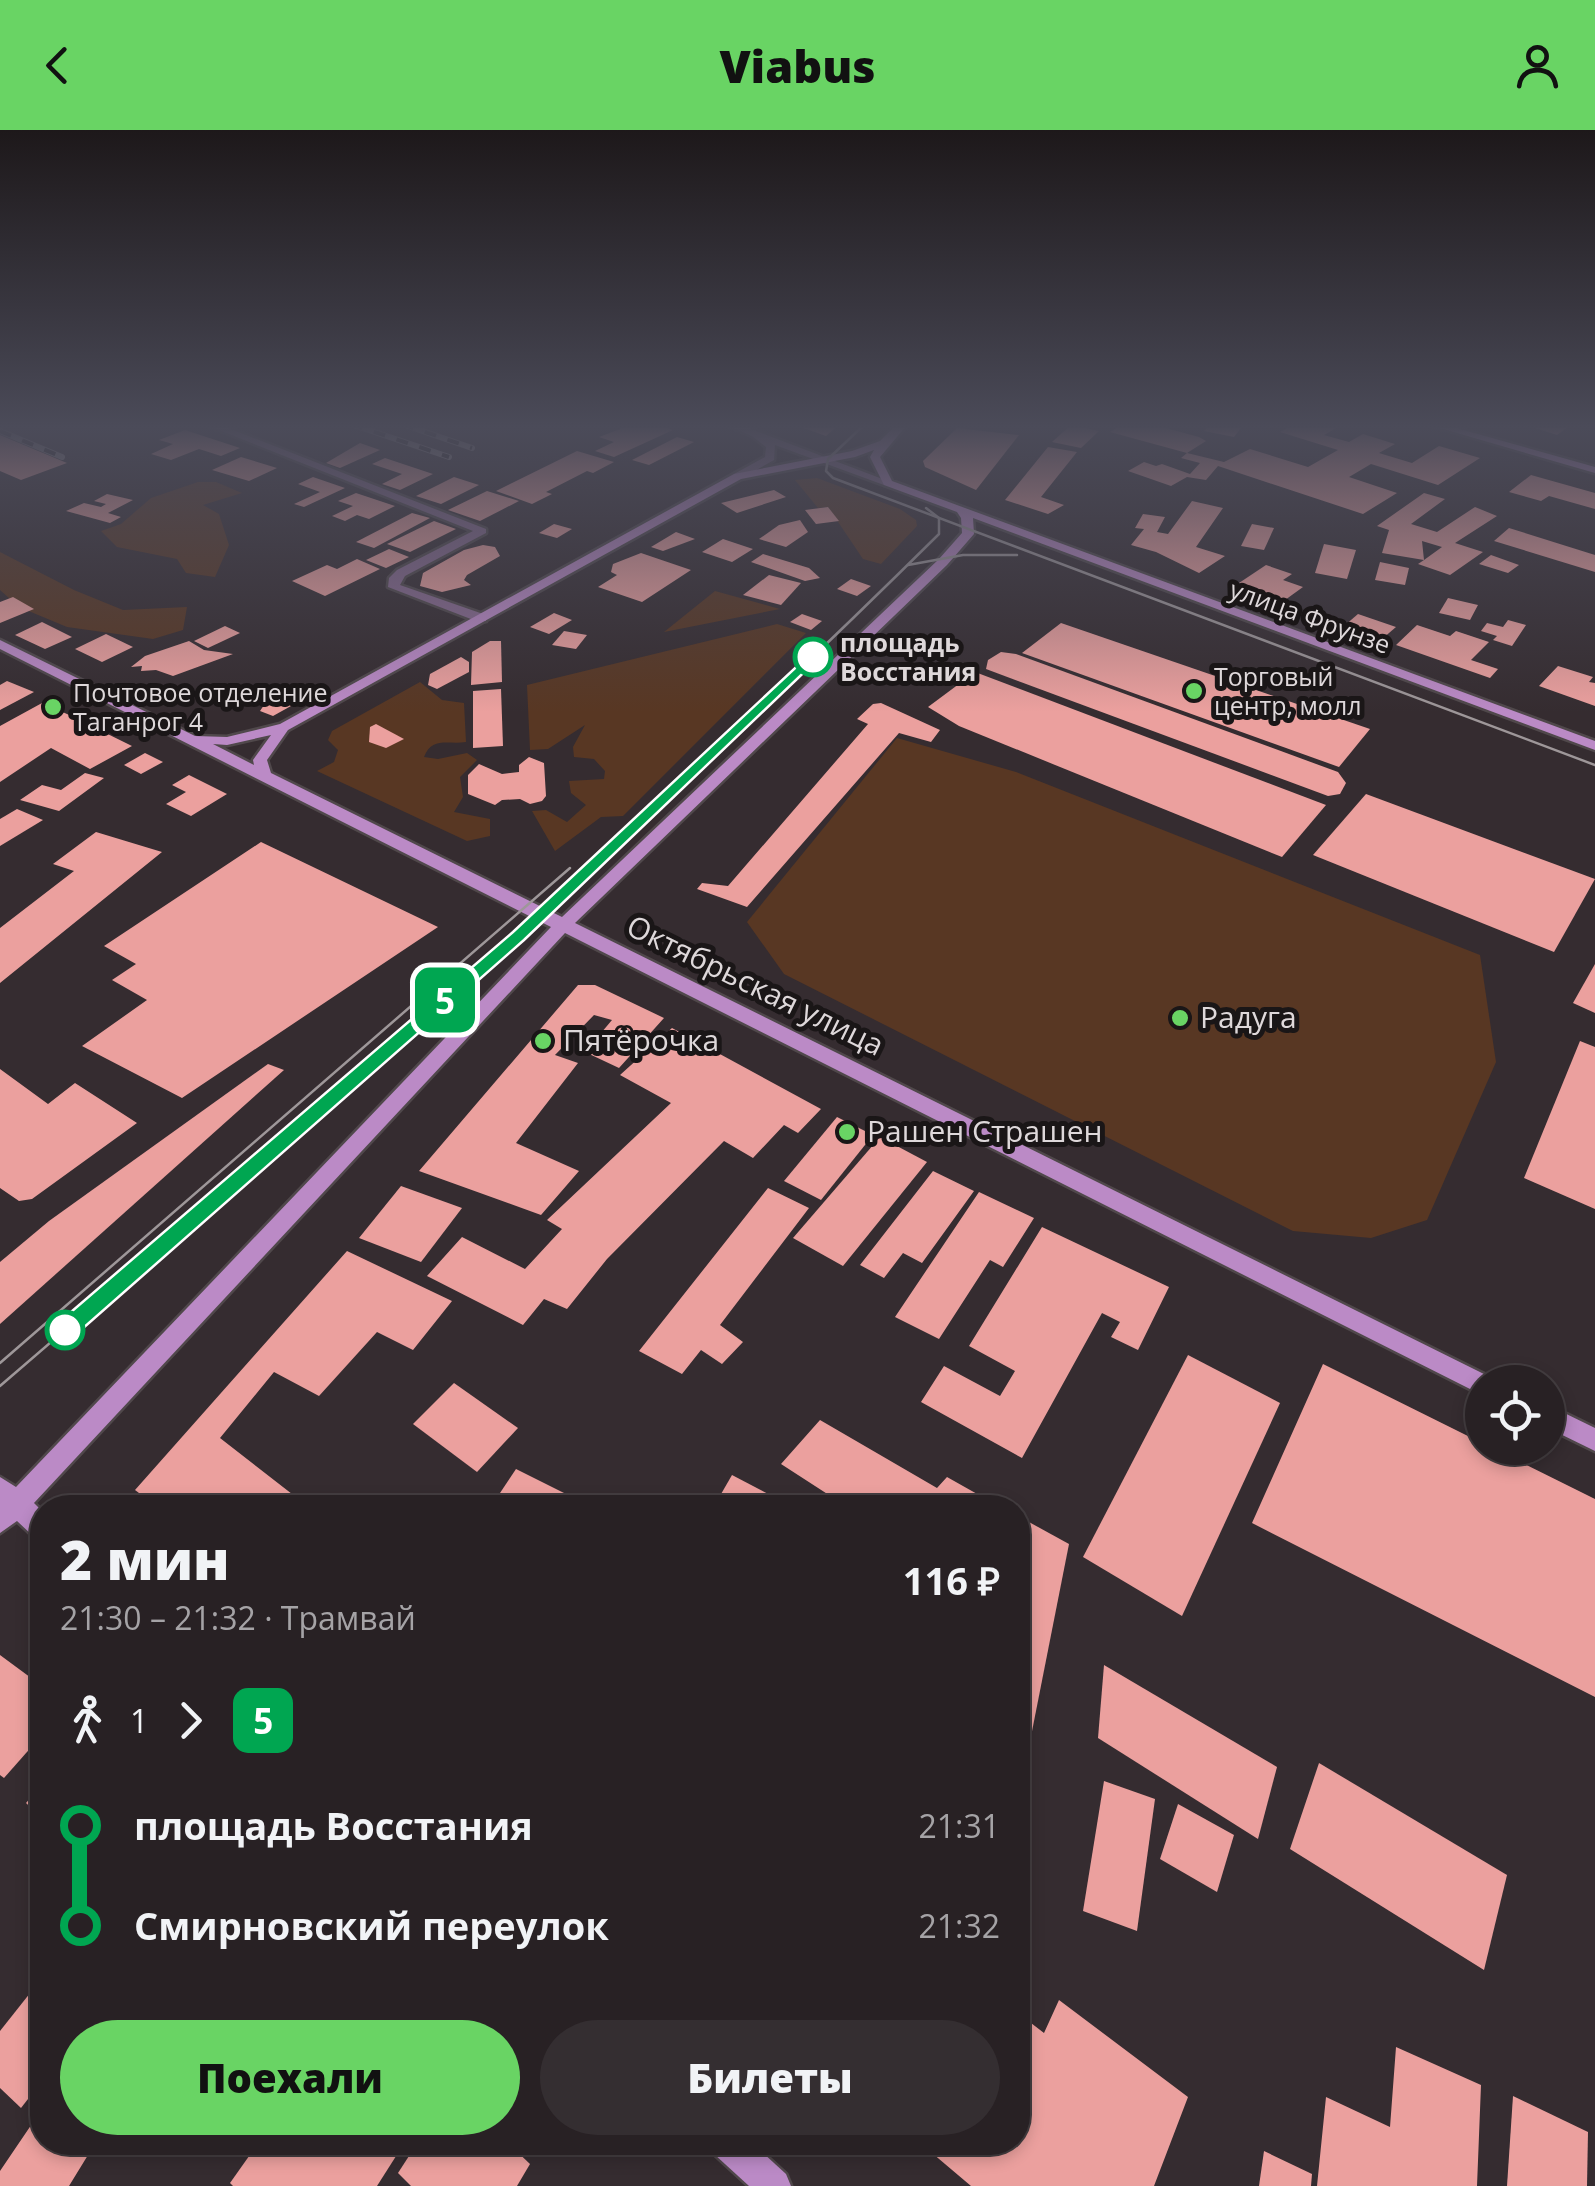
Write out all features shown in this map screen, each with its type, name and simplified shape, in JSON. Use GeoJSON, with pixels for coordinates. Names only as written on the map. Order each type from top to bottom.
{"type":"FeatureCollection","features":[{"type":"Feature","properties":{"kind":"main road"},"geometry":{"type":"LineString","coordinates":[[192,738],[227,740],[284,726],[658,520]]}},
{"type":"Feature","properties":{"kind":"main road"},"geometry":{"type":"LineString","coordinates":[[30,1521],[5,1505],[561,927],[944,562],[968,534],[964,520]]}},
{"type":"Feature","properties":{"kind":"main road","name":"улица Фрунзе"},"geometry":{"type":"LineString","coordinates":[[983,520],[1595,746]]}},
{"type":"Feature","properties":{"kind":"main road","name":"Октябрьская улица"},"geometry":{"type":"LineString","coordinates":[[0,644],[1465,1376]]}},
{"type":"Feature","properties":{"kind":"main road"},"geometry":{"type":"LineString","coordinates":[[265,777],[260,760],[284,726]]}},
{"type":"Feature","properties":{"kind":"main road"},"geometry":{"type":"LineString","coordinates":[[1565,1425],[1595,1440]]}},
{"type":"Feature","properties":{"kind":"main road"},"geometry":{"type":"LineString","coordinates":[[740,2155],[774,2186]]}},
{"type":"Feature","properties":{"kind":"street"},"geometry":{"type":"LineString","coordinates":[[456,520],[482,530],[401,574],[395,578],[394,586],[481,618]]}},
{"type":"Feature","properties":{"kind":"shaded area"},"geometry":{"type":"Polygon","coordinates":[[[126,520],[221,520],[229,545],[215,577],[186,573],[177,559],[117,547],[101,531],[126,520]]]}},
{"type":"Feature","properties":{"kind":"shaded area"},"geometry":{"type":"Polygon","coordinates":[[[837,520],[916,520],[917,526],[881,564],[863,559],[837,520]]]}},
{"type":"Feature","properties":{"kind":"shaded area"},"geometry":{"type":"Polygon","coordinates":[[[0,552],[123,610],[187,607],[183,630],[153,639],[67,627],[19,607],[0,590],[0,552]]]}},
{"type":"Feature","properties":{"kind":"shaded area"},"geometry":{"type":"Polygon","coordinates":[[[715,591],[780,609],[664,632],[715,591]]]}},
{"type":"Feature","properties":{"kind":"shaded area"},"geometry":{"type":"Polygon","coordinates":[[[777,624],[806,633],[623,816],[601,817],[555,851],[532,811],[546,810],[567,822],[586,805],[571,793],[569,781],[604,779],[605,771],[594,759],[574,757],[573,747],[585,725],[548,749],[530,750],[527,685],[777,624]]]}},
{"type":"Feature","properties":{"kind":"shaded area"},"geometry":{"type":"Polygon","coordinates":[[[420,682],[442,700],[464,703],[466,742],[436,744],[424,757],[438,759],[467,753],[477,760],[460,777],[463,797],[454,812],[490,819],[490,836],[467,841],[317,771],[334,762],[338,750],[328,740],[332,731],[420,682]]]}},
{"type":"Feature","properties":{"kind":"shaded area","name":"Радуга"},"geometry":{"type":"Polygon","coordinates":[[[897,738],[1016,772],[1480,955],[1496,1062],[1427,1220],[1371,1238],[1293,1231],[784,974],[747,922],[897,738]]]}},
{"type":"Feature","properties":{"kind":"building"},"geometry":{"type":"Polygon","coordinates":[[[399,520],[426,520],[374,548],[356,542],[399,520]]]}},
{"type":"Feature","properties":{"kind":"building"},"geometry":{"type":"Polygon","coordinates":[[[800,520],[808,532],[786,547],[759,539],[779,525],[800,520]]]}},
{"type":"Feature","properties":{"kind":"building"},"geometry":{"type":"Polygon","coordinates":[[[813,520],[839,521],[816,524],[813,520]]]}},
{"type":"Feature","properties":{"kind":"building"},"geometry":{"type":"Polygon","coordinates":[[[1140,520],[1163,520],[1157,532],[1168,534],[1178,520],[1215,520],[1196,547],[1225,556],[1199,573],[1156,552],[1131,545],[1144,529],[1135,528],[1140,520]]]}},
{"type":"Feature","properties":{"kind":"building"},"geometry":{"type":"Polygon","coordinates":[[[1386,520],[1417,520],[1411,524],[1437,532],[1455,520],[1491,520],[1455,543],[1483,552],[1450,575],[1418,564],[1424,560],[1382,553],[1389,530],[1377,526],[1386,520]],[[1422,541],[1424,560],[1442,547],[1422,541]]]}},
{"type":"Feature","properties":{"kind":"building"},"geometry":{"type":"Polygon","coordinates":[[[434,521],[456,529],[410,552],[387,544],[434,521]]]}},
{"type":"Feature","properties":{"kind":"building"},"geometry":{"type":"Polygon","coordinates":[[[554,524],[572,529],[557,538],[539,533],[554,524]]]}},
{"type":"Feature","properties":{"kind":"building"},"geometry":{"type":"Polygon","coordinates":[[[1252,524],[1274,528],[1264,550],[1241,546],[1252,524]]]}},
{"type":"Feature","properties":{"kind":"building"},"geometry":{"type":"Polygon","coordinates":[[[1509,528],[1595,555],[1595,572],[1494,541],[1509,528]]]}},
{"type":"Feature","properties":{"kind":"building"},"geometry":{"type":"Polygon","coordinates":[[[676,532],[695,539],[663,551],[651,547],[676,532]]]}},
{"type":"Feature","properties":{"kind":"building"},"geometry":{"type":"Polygon","coordinates":[[[723,539],[753,549],[732,562],[702,552],[723,539]]]}},
{"type":"Feature","properties":{"kind":"building"},"geometry":{"type":"Polygon","coordinates":[[[1324,544],[1356,550],[1347,579],[1315,573],[1324,544]]]}},
{"type":"Feature","properties":{"kind":"building"},"geometry":{"type":"Polygon","coordinates":[[[483,545],[495,547],[500,556],[467,575],[464,580],[471,585],[442,592],[420,586],[423,573],[464,550],[483,545]]]}},
{"type":"Feature","properties":{"kind":"building"},"geometry":{"type":"Polygon","coordinates":[[[389,549],[409,557],[386,568],[366,560],[389,549]]]}},
{"type":"Feature","properties":{"kind":"building"},"geometry":{"type":"Polygon","coordinates":[[[641,553],[691,570],[642,602],[598,587],[617,575],[611,572],[613,564],[641,553]]]}},
{"type":"Feature","properties":{"kind":"building"},"geometry":{"type":"Polygon","coordinates":[[[763,554],[809,568],[820,578],[805,581],[751,562],[763,554]]]}},
{"type":"Feature","properties":{"kind":"building"},"geometry":{"type":"Polygon","coordinates":[[[1491,555],[1519,565],[1508,573],[1479,564],[1491,555]]]}},
{"type":"Feature","properties":{"kind":"building"},"geometry":{"type":"Polygon","coordinates":[[[357,559],[380,569],[325,596],[292,581],[327,565],[337,569],[357,559]]]}},
{"type":"Feature","properties":{"kind":"building"},"geometry":{"type":"Polygon","coordinates":[[[1380,562],[1409,568],[1405,585],[1375,580],[1380,562]]]}},
{"type":"Feature","properties":{"kind":"building"},"geometry":{"type":"Polygon","coordinates":[[[1266,565],[1292,574],[1283,580],[1303,587],[1285,600],[1239,583],[1266,565]]]}},
{"type":"Feature","properties":{"kind":"building"},"geometry":{"type":"Polygon","coordinates":[[[769,575],[801,583],[781,605],[743,595],[769,575]]]}},
{"type":"Feature","properties":{"kind":"building"},"geometry":{"type":"Polygon","coordinates":[[[851,579],[871,586],[857,596],[837,589],[851,579]]]}},
{"type":"Feature","properties":{"kind":"building"},"geometry":{"type":"Polygon","coordinates":[[[13,597],[34,609],[0,623],[0,602],[13,597]]]}},
{"type":"Feature","properties":{"kind":"building"},"geometry":{"type":"Polygon","coordinates":[[[1448,598],[1478,605],[1470,620],[1439,613],[1448,598]]]}},
{"type":"Feature","properties":{"kind":"building"},"geometry":{"type":"Polygon","coordinates":[[[554,613],[572,620],[549,634],[530,627],[554,613]]]}},
{"type":"Feature","properties":{"kind":"building"},"geometry":{"type":"Polygon","coordinates":[[[802,614],[822,621],[811,630],[790,622],[802,614]]]}},
{"type":"Feature","properties":{"kind":"building"},"geometry":{"type":"Polygon","coordinates":[[[1358,614],[1396,627],[1382,639],[1344,626],[1358,614]]]}},
{"type":"Feature","properties":{"kind":"building"},"geometry":{"type":"Polygon","coordinates":[[[1508,620],[1526,625],[1512,646],[1481,631],[1487,623],[1503,627],[1508,620]]]}},
{"type":"Feature","properties":{"kind":"building"},"geometry":{"type":"Polygon","coordinates":[[[42,622],[72,637],[45,649],[15,635],[42,622]]]}},
{"type":"Feature","properties":{"kind":"building","name":"Торговый центр, молл"},"geometry":{"type":"Polygon","coordinates":[[[1061,623],[1370,729],[1339,767],[1022,653],[1061,623]]]}},
{"type":"Feature","properties":{"kind":"building"},"geometry":{"type":"Polygon","coordinates":[[[1417,625],[1450,636],[1456,631],[1489,642],[1471,660],[1498,669],[1490,678],[1396,645],[1417,625]]]}},
{"type":"Feature","properties":{"kind":"building"},"geometry":{"type":"Polygon","coordinates":[[[225,626],[240,633],[208,648],[194,641],[225,626]]]}},
{"type":"Feature","properties":{"kind":"building"},"geometry":{"type":"Polygon","coordinates":[[[564,631],[587,635],[576,649],[552,645],[564,631]]]}},
{"type":"Feature","properties":{"kind":"building"},"geometry":{"type":"Polygon","coordinates":[[[106,634],[133,647],[102,662],[75,649],[106,634]]]}},
{"type":"Feature","properties":{"kind":"building"},"geometry":{"type":"Polygon","coordinates":[[[189,641],[204,650],[233,654],[173,676],[156,670],[141,671],[142,666],[131,667],[145,656],[189,641]]]}},
{"type":"Feature","properties":{"kind":"building"},"geometry":{"type":"Polygon","coordinates":[[[490,641],[501,641],[502,682],[471,685],[472,652],[490,641]]]}},
{"type":"Feature","properties":{"kind":"building"},"geometry":{"type":"Polygon","coordinates":[[[1001,652],[1016,654],[1338,772],[1346,783],[1340,794],[1328,796],[986,669],[988,660],[1001,652]]]}},
{"type":"Feature","properties":{"kind":"building"},"geometry":{"type":"Polygon","coordinates":[[[461,657],[469,662],[469,672],[437,689],[428,685],[430,674],[461,657]]]}},
{"type":"Feature","properties":{"kind":"building"},"geometry":{"type":"Polygon","coordinates":[[[1558,666],[1593,677],[1589,682],[1595,683],[1595,706],[1539,686],[1558,666]]]}},
{"type":"Feature","properties":{"kind":"building"},"geometry":{"type":"Polygon","coordinates":[[[975,672],[1326,805],[1282,857],[959,726],[928,707],[975,672]]]}},
{"type":"Feature","properties":{"kind":"building"},"geometry":{"type":"Polygon","coordinates":[[[7,681],[34,692],[0,710],[0,685],[7,681]]]}},
{"type":"Feature","properties":{"kind":"building"},"geometry":{"type":"Polygon","coordinates":[[[501,689],[503,746],[473,748],[473,691],[501,689]]]}},
{"type":"Feature","properties":{"kind":"building"},"geometry":{"type":"Polygon","coordinates":[[[270,696],[290,696],[300,701],[273,716],[260,711],[270,696]]]}},
{"type":"Feature","properties":{"kind":"building"},"geometry":{"type":"Polygon","coordinates":[[[42,703],[132,746],[90,769],[51,748],[0,782],[0,726],[42,703]]]}},
{"type":"Feature","properties":{"kind":"building"},"geometry":{"type":"Polygon","coordinates":[[[881,703],[940,730],[931,742],[899,733],[747,907],[697,889],[702,883],[728,886],[868,724],[857,719],[873,704],[881,703]]]}},
{"type":"Feature","properties":{"kind":"building"},"geometry":{"type":"Polygon","coordinates":[[[376,724],[404,739],[386,748],[369,742],[370,727],[376,724]]]}},
{"type":"Feature","properties":{"kind":"building"},"geometry":{"type":"Polygon","coordinates":[[[145,753],[163,762],[141,774],[124,765],[145,753]]]}},
{"type":"Feature","properties":{"kind":"building"},"geometry":{"type":"Polygon","coordinates":[[[529,757],[544,763],[546,796],[542,801],[530,804],[520,799],[502,800],[495,805],[468,794],[468,775],[479,764],[502,774],[519,772],[519,765],[529,757]]]}},
{"type":"Feature","properties":{"kind":"building"},"geometry":{"type":"Polygon","coordinates":[[[85,773],[104,778],[59,811],[20,800],[42,785],[61,790],[85,773]]]}},
{"type":"Feature","properties":{"kind":"building"},"geometry":{"type":"Polygon","coordinates":[[[189,775],[227,794],[191,816],[166,804],[186,792],[172,785],[189,775]]]}},
{"type":"Feature","properties":{"kind":"building"},"geometry":{"type":"Polygon","coordinates":[[[1366,794],[1595,879],[1554,952],[1313,855],[1366,794]]]}},
{"type":"Feature","properties":{"kind":"building"},"geometry":{"type":"Polygon","coordinates":[[[17,809],[43,820],[0,846],[0,819],[17,809]]]}},
{"type":"Feature","properties":{"kind":"building"},"geometry":{"type":"Polygon","coordinates":[[[96,832],[162,852],[0,983],[0,928],[74,871],[53,864],[96,832]]]}},
{"type":"Feature","properties":{"kind":"building"},"geometry":{"type":"Polygon","coordinates":[[[261,842],[438,927],[182,1098],[82,1046],[147,1000],[112,980],[136,964],[104,946],[261,842]]]}},
{"type":"Feature","properties":{"kind":"building"},"geometry":{"type":"Polygon","coordinates":[[[1595,964],[1595,1013],[1573,1003],[1595,964]]]}},
{"type":"Feature","properties":{"kind":"building"},"geometry":{"type":"Polygon","coordinates":[[[578,985],[595,985],[664,1018],[619,1068],[585,1052],[612,1020],[594,1015],[555,1055],[578,1063],[516,1143],[579,1171],[541,1215],[419,1171],[578,985]]]}},
{"type":"Feature","properties":{"kind":"building"},"geometry":{"type":"Polygon","coordinates":[[[672,1028],[821,1109],[798,1133],[784,1125],[753,1158],[724,1141],[607,1259],[567,1309],[544,1299],[523,1325],[427,1276],[462,1237],[525,1269],[562,1229],[547,1220],[671,1103],[620,1075],[672,1028]]]}},
{"type":"Feature","properties":{"kind":"building"},"geometry":{"type":"Polygon","coordinates":[[[1580,1041],[1595,1047],[1595,1209],[1524,1178],[1580,1041]]]}},
{"type":"Feature","properties":{"kind":"building"},"geometry":{"type":"Polygon","coordinates":[[[268,1064],[284,1070],[0,1324],[0,1262],[49,1221],[268,1064]]]}},
{"type":"Feature","properties":{"kind":"building"},"geometry":{"type":"Polygon","coordinates":[[[0,1069],[48,1104],[75,1083],[137,1123],[32,1199],[19,1201],[0,1188],[0,1069]]]}},
{"type":"Feature","properties":{"kind":"building"},"geometry":{"type":"Polygon","coordinates":[[[837,1117],[873,1135],[821,1200],[784,1181],[837,1117]]]}},
{"type":"Feature","properties":{"kind":"building"},"geometry":{"type":"Polygon","coordinates":[[[880,1137],[927,1162],[843,1266],[793,1238],[880,1137]]]}},
{"type":"Feature","properties":{"kind":"building"},"geometry":{"type":"Polygon","coordinates":[[[933,1171],[974,1191],[922,1263],[903,1253],[884,1278],[860,1265],[933,1171]]]}},
{"type":"Feature","properties":{"kind":"building"},"geometry":{"type":"Polygon","coordinates":[[[401,1186],[462,1208],[421,1262],[359,1238],[401,1186]]]}},
{"type":"Feature","properties":{"kind":"building"},"geometry":{"type":"Polygon","coordinates":[[[768,1188],[809,1208],[720,1325],[743,1342],[722,1364],[701,1350],[682,1374],[639,1351],[768,1188]]]}},
{"type":"Feature","properties":{"kind":"building"},"geometry":{"type":"Polygon","coordinates":[[[979,1192],[1034,1218],[1003,1267],[990,1260],[939,1339],[895,1317],[979,1192]]]}},
{"type":"Feature","properties":{"kind":"building"},"geometry":{"type":"Polygon","coordinates":[[[1042,1227],[1169,1287],[1138,1350],[1111,1337],[1120,1322],[1102,1313],[1022,1458],[921,1402],[944,1366],[1000,1396],[1015,1371],[969,1346],[1042,1227]]]}},
{"type":"Feature","properties":{"kind":"building"},"geometry":{"type":"Polygon","coordinates":[[[347,1251],[452,1301],[413,1350],[377,1332],[319,1396],[274,1372],[220,1438],[293,1495],[142,1495],[135,1490],[347,1251]]]}},
{"type":"Feature","properties":{"kind":"building"},"geometry":{"type":"Polygon","coordinates":[[[1188,1355],[1280,1403],[1182,1616],[1083,1557],[1188,1355]]]}},
{"type":"Feature","properties":{"kind":"building"},"geometry":{"type":"Polygon","coordinates":[[[1323,1364],[1465,1435],[1465,1465],[1526,1465],[1595,1499],[1595,1697],[1252,1523],[1323,1364]]]}},
{"type":"Feature","properties":{"kind":"building"},"geometry":{"type":"Polygon","coordinates":[[[454,1383],[518,1428],[477,1472],[413,1424],[454,1383]]]}},
{"type":"Feature","properties":{"kind":"building"},"geometry":{"type":"Polygon","coordinates":[[[820,1420],[937,1488],[947,1477],[979,1495],[829,1495],[781,1464],[820,1420]]]}},
{"type":"Feature","properties":{"kind":"building"},"geometry":{"type":"Polygon","coordinates":[[[516,1469],[566,1494],[565,1495],[499,1495],[516,1469]]]}},
{"type":"Feature","properties":{"kind":"building"},"geometry":{"type":"Polygon","coordinates":[[[732,1475],[770,1495],[720,1495],[732,1475]]]}},
{"type":"Feature","properties":{"kind":"building"},"geometry":{"type":"Polygon","coordinates":[[[1030,1523],[1069,1544],[1030,1741],[1030,1523]]]}},
{"type":"Feature","properties":{"kind":"building"},"geometry":{"type":"Polygon","coordinates":[[[0,1655],[30,1677],[30,1749],[4,1778],[0,1775],[0,1655]]]}},
{"type":"Feature","properties":{"kind":"building"},"geometry":{"type":"Polygon","coordinates":[[[1104,1665],[1277,1767],[1258,1839],[1098,1738],[1104,1665]]]}},
{"type":"Feature","properties":{"kind":"building"},"geometry":{"type":"Polygon","coordinates":[[[1319,1763],[1507,1875],[1484,1970],[1290,1849],[1319,1763]]]}},
{"type":"Feature","properties":{"kind":"building"},"geometry":{"type":"Polygon","coordinates":[[[1104,1781],[1155,1799],[1137,1931],[1083,1911],[1104,1781]]]}},
{"type":"Feature","properties":{"kind":"building"},"geometry":{"type":"Polygon","coordinates":[[[1178,1804],[1234,1835],[1217,1892],[1160,1859],[1178,1804]]]}},
{"type":"Feature","properties":{"kind":"building"},"geometry":{"type":"Polygon","coordinates":[[[30,1993],[30,2096],[21,2108],[0,2088],[0,2031],[30,1993]]]}},
{"type":"Feature","properties":{"kind":"building"},"geometry":{"type":"Polygon","coordinates":[[[1059,2000],[1188,2097],[1154,2186],[971,2186],[934,2155],[1030,2155],[1030,2022],[1044,2033],[1059,2000]]]}},
{"type":"Feature","properties":{"kind":"building"},"geometry":{"type":"Polygon","coordinates":[[[1396,2047],[1481,2085],[1477,2186],[1317,2186],[1326,2097],[1390,2127],[1396,2047]]]}},
{"type":"Feature","properties":{"kind":"building"},"geometry":{"type":"Polygon","coordinates":[[[1513,2096],[1588,2132],[1587,2186],[1507,2186],[1513,2096]]]}},
{"type":"Feature","properties":{"kind":"building"},"geometry":{"type":"Polygon","coordinates":[[[30,2127],[30,2155],[88,2155],[69,2186],[0,2186],[0,2171],[30,2127]]]}},
{"type":"Feature","properties":{"kind":"building"},"geometry":{"type":"Polygon","coordinates":[[[1264,2151],[1312,2174],[1311,2186],[1259,2186],[1264,2151]]]}},
{"type":"Feature","properties":{"kind":"building"},"geometry":{"type":"Polygon","coordinates":[[[250,2155],[397,2155],[377,2186],[230,2183],[250,2155]]]}},
{"type":"Feature","properties":{"kind":"building"},"geometry":{"type":"Polygon","coordinates":[[[410,2155],[521,2155],[530,2164],[517,2186],[411,2186],[398,2173],[410,2155]]]}},
{"type":"Feature","properties":{"kind":"tram line"},"geometry":{"type":"LineString","coordinates":[[0,1386],[359,1074],[594,862],[939,534],[939,520]]}},
{"type":"Feature","properties":{"kind":"tram line"},"geometry":{"type":"LineString","coordinates":[[944,520],[1595,765]]}},
{"type":"Feature","properties":{"kind":"tram line"},"geometry":{"type":"LineString","coordinates":[[908,565],[963,555],[1017,555]]}},
{"type":"Feature","properties":{"kind":"tram line","name":"5"},"geometry":{"type":"LineString","coordinates":[[65,1330],[518,936],[716,753],[813,657]]}},
{"type":"Feature","properties":{"kind":"tram line"},"geometry":{"type":"LineString","coordinates":[[0,1363],[570,868]]}},
{"type":"Feature","properties":{"kind":"place","name":"площадь Восстания"},"geometry":{"type":"Point","coordinates":[813,657]}},
{"type":"Feature","properties":{"kind":"place","name":"Торговый центр, молл"},"geometry":{"type":"Point","coordinates":[1194,691]}},
{"type":"Feature","properties":{"kind":"place","name":"Почтовое отделение Таганрог 4"},"geometry":{"type":"Point","coordinates":[53,707]}},
{"type":"Feature","properties":{"kind":"place","name":"Радуга"},"geometry":{"type":"Point","coordinates":[1180,1018]}},
{"type":"Feature","properties":{"kind":"place","name":"Пятёрочка"},"geometry":{"type":"Point","coordinates":[543,1041]}},
{"type":"Feature","properties":{"kind":"place","name":"Рашен Страшен"},"geometry":{"type":"Point","coordinates":[847,1132]}}]}
